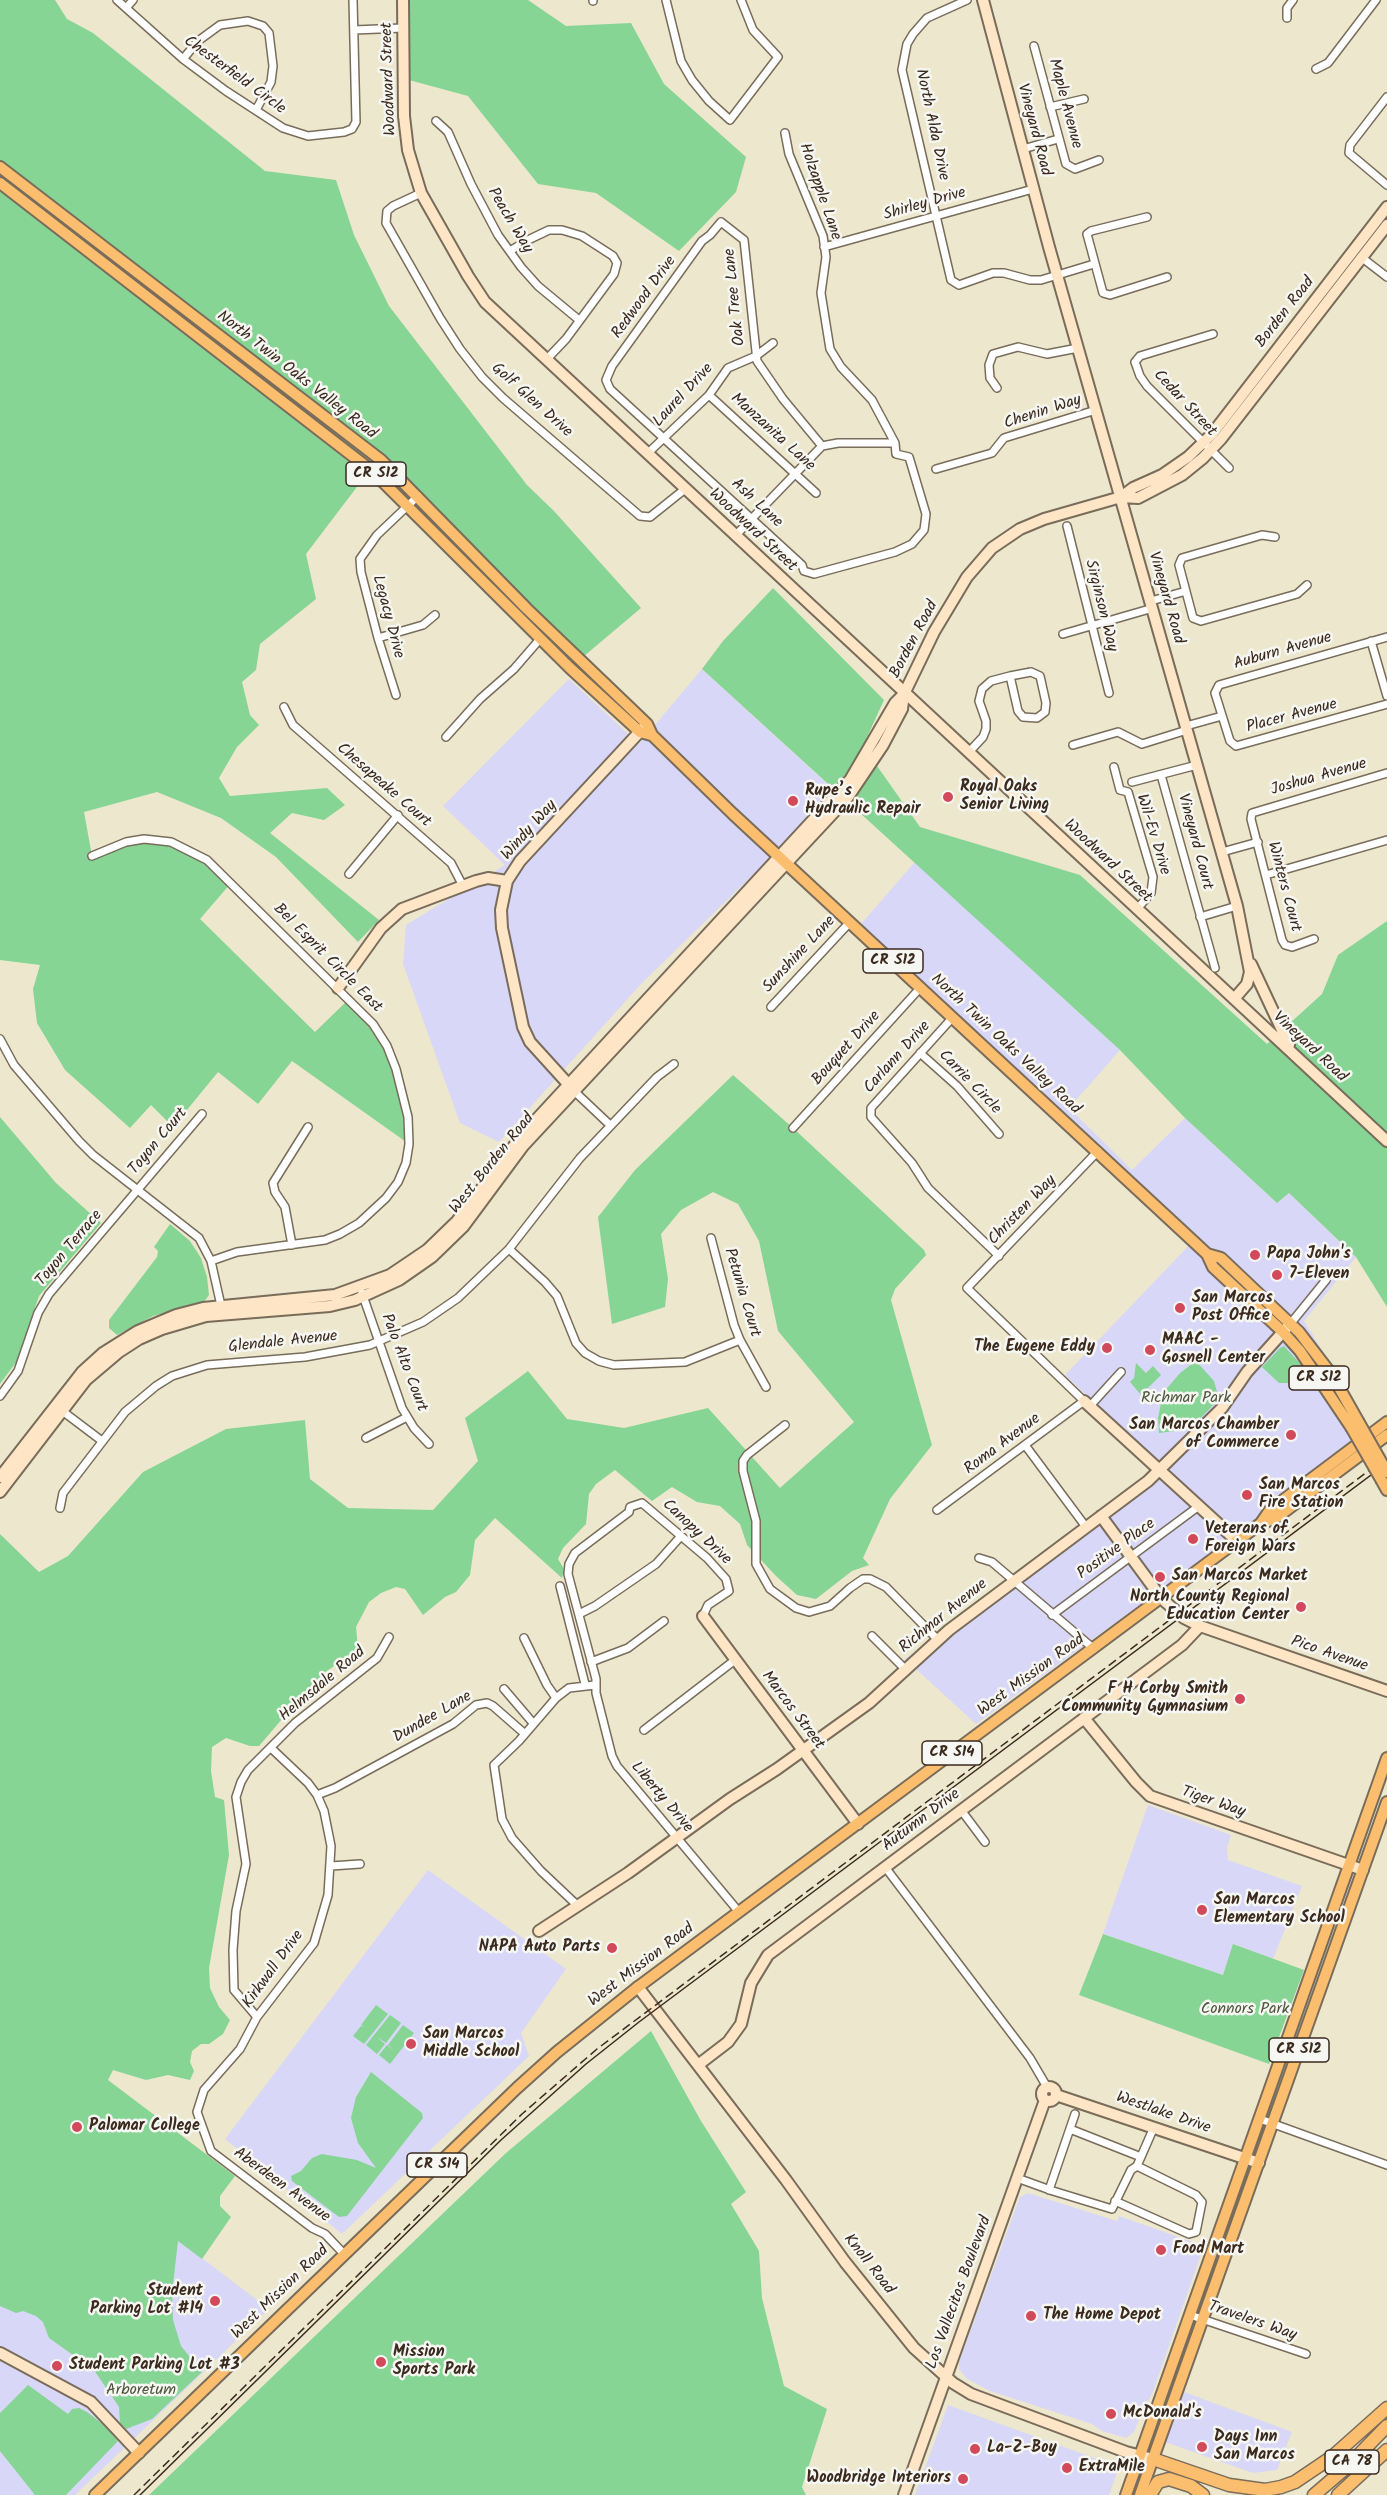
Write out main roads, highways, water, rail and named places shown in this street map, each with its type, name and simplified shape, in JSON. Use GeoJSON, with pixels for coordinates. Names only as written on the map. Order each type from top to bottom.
{"type":"FeatureCollection","features":[{"type":"Feature","properties":{"kind":"highway"},"geometry":{"type":"LineString","coordinates":[[1153,2459],[1229,2485],[1265,2490],[1281,2487],[1294,2482],[1332,2457],[1387,2408]]}},
{"type":"Feature","properties":{"kind":"highway","name":"CA 78"},"geometry":{"type":"LineString","coordinates":[[1314,2495],[1349,2465],[1387,2426]]}},
{"type":"Feature","properties":{"kind":"highway"},"geometry":{"type":"LineString","coordinates":[[1347,2495],[1383,2455]]}},
{"type":"Feature","properties":{"kind":"highway","name":"CA 78"},"geometry":{"type":"LineString","coordinates":[[1338,2495],[1383,2455]]}},
{"type":"Feature","properties":{"kind":"highway"},"geometry":{"type":"LineString","coordinates":[[1150,2495],[1158,2482],[1169,2479],[1191,2486],[1203,2495]]}},
{"type":"Feature","properties":{"kind":"main road","name":"North Twin Oaks Valley Road"},"geometry":{"type":"LineString","coordinates":[[0,167],[381,460],[646,730],[1207,1254],[1213,1267],[1283,1332],[1354,1424]]}},
{"type":"Feature","properties":{"kind":"main road","name":"North Twin Oaks Valley Road"},"geometry":{"type":"LineString","coordinates":[[0,183],[363,463],[408,505],[540,639],[646,730]]}},
{"type":"Feature","properties":{"kind":"main road"},"geometry":{"type":"LineString","coordinates":[[85,232],[92,246],[111,261],[113,269],[124,271],[153,292],[167,296]]}},
{"type":"Feature","properties":{"kind":"main road","name":"North Twin Oaks Valley Road"},"geometry":{"type":"LineString","coordinates":[[1207,1254],[1221,1258],[1291,1323],[1329,1370],[1354,1424],[1385,1481]]}},
{"type":"Feature","properties":{"kind":"main road","name":"CR S14"},"geometry":{"type":"LineString","coordinates":[[1365,1445],[1387,1422]]}},
{"type":"Feature","properties":{"kind":"main road","name":"CR S14"},"geometry":{"type":"LineString","coordinates":[[1365,1445],[1387,1435]]}},
{"type":"Feature","properties":{"kind":"main road","name":"West Mission Road"},"geometry":{"type":"LineString","coordinates":[[95,2495],[537,2069],[638,1987],[1260,1524],[1276,1518],[1365,1445]]}},
{"type":"Feature","properties":{"kind":"main road","name":"CR S12"},"geometry":{"type":"LineString","coordinates":[[1126,2495],[1387,1758]]}},
{"type":"Feature","properties":{"kind":"main road","name":"CR S12"},"geometry":{"type":"LineString","coordinates":[[1140,2495],[1363,1870],[1382,1830],[1387,1802]]}},
{"type":"Feature","properties":{"kind":"main road"},"geometry":{"type":"LineString","coordinates":[[1164,2390],[1165,2404],[1162,2412],[1167,2420]]}},
{"type":"Feature","properties":{"kind":"tram line"},"geometry":{"type":"LineString","coordinates":[[140,2495],[501,2140],[586,2064],[1387,1463]]}},
{"type":"Feature","properties":{"kind":"railway"},"geometry":{"type":"LineString","coordinates":[[134,2495],[522,2114],[597,2049],[1387,1457]]}},
{"type":"Feature","properties":{"kind":"place","name":"Royal Oaks Senior Living"},"geometry":{"type":"Point","coordinates":[948,797]}},
{"type":"Feature","properties":{"kind":"place","name":"Rupe’s Hydraulic Repair"},"geometry":{"type":"Point","coordinates":[793,801]}},
{"type":"Feature","properties":{"kind":"place","name":"Papa John's"},"geometry":{"type":"Point","coordinates":[1255,1255]}},
{"type":"Feature","properties":{"kind":"place","name":"7-Eleven"},"geometry":{"type":"Point","coordinates":[1277,1275]}},
{"type":"Feature","properties":{"kind":"place","name":"San Marcos Post Office"},"geometry":{"type":"Point","coordinates":[1180,1308]}},
{"type":"Feature","properties":{"kind":"place","name":"The Eugene Eddy"},"geometry":{"type":"Point","coordinates":[1107,1348]}},
{"type":"Feature","properties":{"kind":"place","name":"MAAC - Gosnell Center"},"geometry":{"type":"Point","coordinates":[1150,1350]}},
{"type":"Feature","properties":{"kind":"place","name":"San Marcos Chamber of Commerce"},"geometry":{"type":"Point","coordinates":[1291,1435]}},
{"type":"Feature","properties":{"kind":"place","name":"San Marcos Fire Station"},"geometry":{"type":"Point","coordinates":[1247,1495]}},
{"type":"Feature","properties":{"kind":"place","name":"Veterans of Foreign Wars"},"geometry":{"type":"Point","coordinates":[1193,1539]}},
{"type":"Feature","properties":{"kind":"place","name":"San Marcos Market"},"geometry":{"type":"Point","coordinates":[1160,1577]}},
{"type":"Feature","properties":{"kind":"place","name":"North County Regional Education Center"},"geometry":{"type":"Point","coordinates":[1301,1607]}},
{"type":"Feature","properties":{"kind":"place","name":"F H Corby Smith Community Gymnasium"},"geometry":{"type":"Point","coordinates":[1240,1699]}},
{"type":"Feature","properties":{"kind":"place","name":"San Marcos Elementary School"},"geometry":{"type":"Point","coordinates":[1202,1910]}},
{"type":"Feature","properties":{"kind":"place","name":"NAPA Auto Parts"},"geometry":{"type":"Point","coordinates":[612,1948]}},
{"type":"Feature","properties":{"kind":"place","name":"San Marcos Middle School"},"geometry":{"type":"Point","coordinates":[411,2044]}},
{"type":"Feature","properties":{"kind":"place","name":"Palomar College"},"geometry":{"type":"Point","coordinates":[77,2127]}},
{"type":"Feature","properties":{"kind":"place","name":"Food Mart"},"geometry":{"type":"Point","coordinates":[1161,2250]}},
{"type":"Feature","properties":{"kind":"place","name":"Student Parking Lot #14"},"geometry":{"type":"Point","coordinates":[215,2301]}},
{"type":"Feature","properties":{"kind":"place","name":"The Home Depot"},"geometry":{"type":"Point","coordinates":[1031,2316]}},
{"type":"Feature","properties":{"kind":"place","name":"Mission Sports Park"},"geometry":{"type":"Point","coordinates":[381,2362]}},
{"type":"Feature","properties":{"kind":"place","name":"Student Parking Lot #3"},"geometry":{"type":"Point","coordinates":[57,2366]}},
{"type":"Feature","properties":{"kind":"place","name":"McDonald's"},"geometry":{"type":"Point","coordinates":[1111,2414]}},
{"type":"Feature","properties":{"kind":"place","name":"Days Inn San Marcos"},"geometry":{"type":"Point","coordinates":[1202,2447]}},
{"type":"Feature","properties":{"kind":"place","name":"La-Z-Boy"},"geometry":{"type":"Point","coordinates":[975,2449]}},
{"type":"Feature","properties":{"kind":"place","name":"ExtraMile"},"geometry":{"type":"Point","coordinates":[1067,2468]}},
{"type":"Feature","properties":{"kind":"place","name":"Woodbridge Interiors"},"geometry":{"type":"Point","coordinates":[963,2479]}},
{"type":"Feature","properties":{"kind":"park label","name":"Richmar Park"},"geometry":{"type":"Point","coordinates":[1186,1399]}},
{"type":"Feature","properties":{"kind":"park label","name":"Connors Park"},"geometry":{"type":"Point","coordinates":[1245,2010]}},
{"type":"Feature","properties":{"kind":"park label","name":"Arboretum"},"geometry":{"type":"Point","coordinates":[141,2391]}}]}
